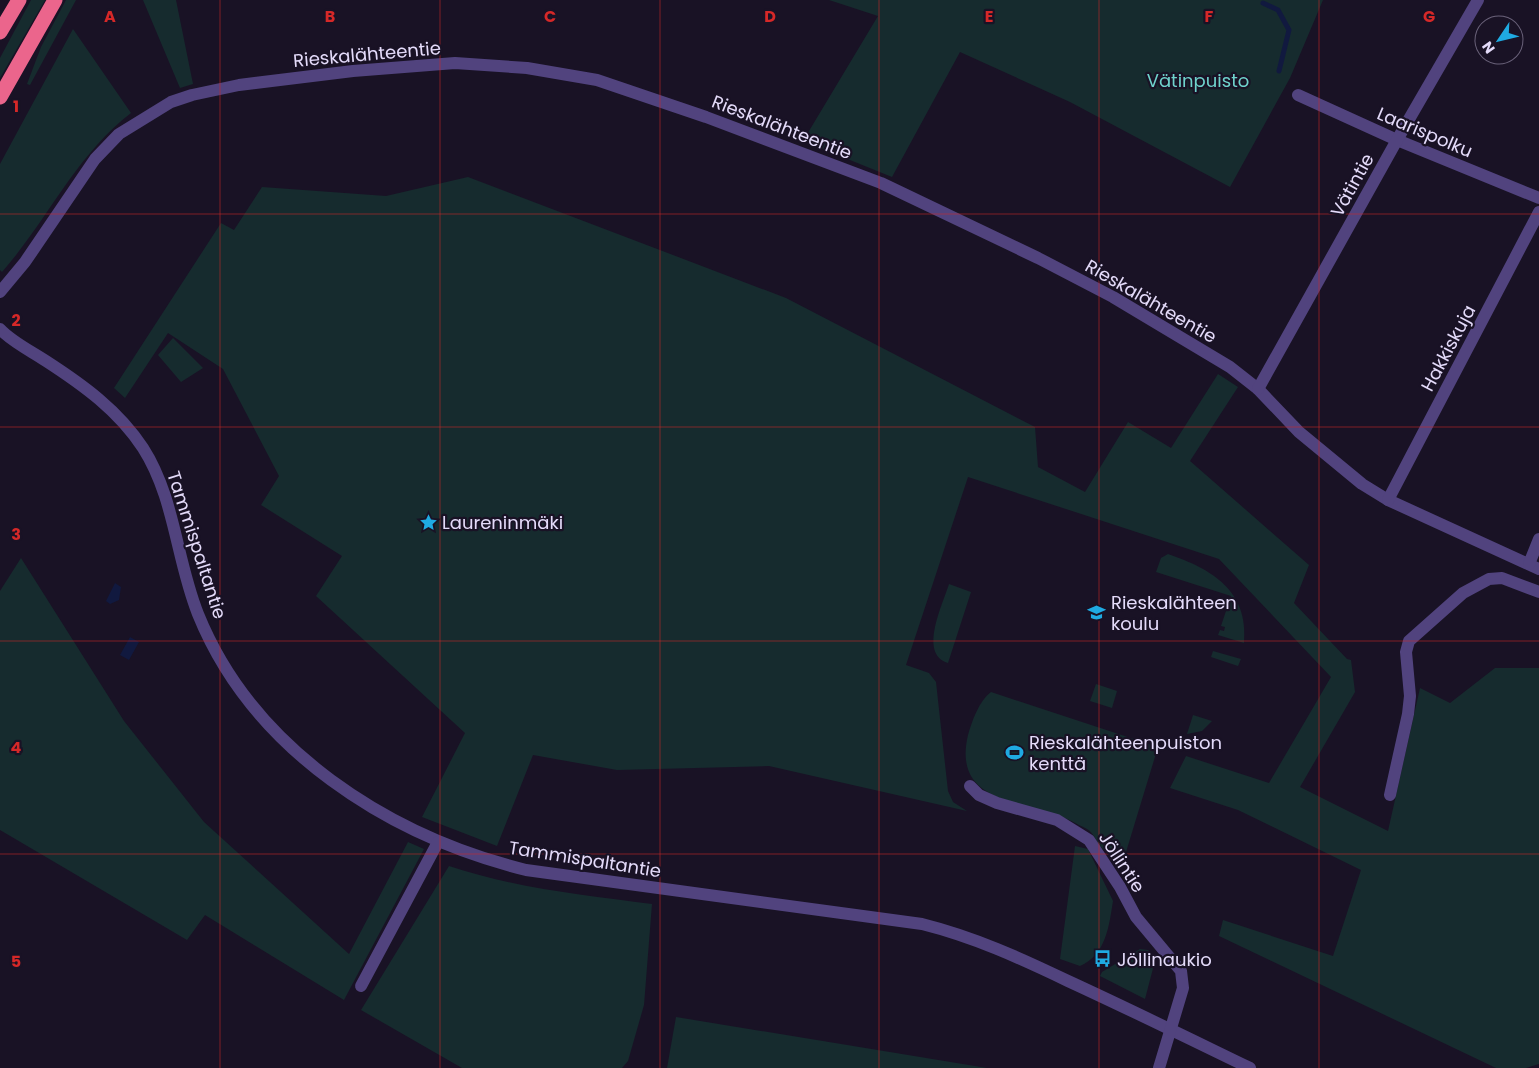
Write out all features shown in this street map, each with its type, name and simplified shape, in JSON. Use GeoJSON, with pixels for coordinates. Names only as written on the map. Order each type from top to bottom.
{"type":"FeatureCollection","features":[{"type":"Feature","properties":{"kind":"highway"},"geometry":{"type":"LineString","coordinates":[[0,32],[19,0]]}},
{"type":"Feature","properties":{"kind":"highway"},"geometry":{"type":"LineString","coordinates":[[0,97],[55,0]]}},
{"type":"Feature","properties":{"kind":"street","name":"Vätintie"},"geometry":{"type":"LineString","coordinates":[[1258,388],[1478,0]]}},
{"type":"Feature","properties":{"kind":"street","name":"Rieskalähteentie"},"geometry":{"type":"LineString","coordinates":[[0,292],[25,262],[95,159],[119,134],[171,102],[192,95],[239,85],[353,71],[482,64],[527,68],[596,80],[706,117],[881,183],[990,234],[1113,297],[1230,367],[1258,388],[1299,432],[1362,484],[1388,500],[1534,566]]}},
{"type":"Feature","properties":{"kind":"street","name":"Laarispolku"},"geometry":{"type":"LineString","coordinates":[[1298,95],[1397,140],[1539,198]]}},
{"type":"Feature","properties":{"kind":"street","name":"Hakkiskuja"},"geometry":{"type":"LineString","coordinates":[[1388,500],[1539,212]]}},
{"type":"Feature","properties":{"kind":"street","name":"Tammispaltantie"},"geometry":{"type":"LineString","coordinates":[[0,328],[102,400],[133,434],[150,460],[163,489],[184,575],[207,632],[230,675],[266,720],[338,786],[403,826],[438,842],[494,862],[526,870],[922,924],[959,934],[993,946],[1250,1068]]}},
{"type":"Feature","properties":{"kind":"street"},"geometry":{"type":"LineString","coordinates":[[1534,566],[1539,539]]}},
{"type":"Feature","properties":{"kind":"street"},"geometry":{"type":"LineString","coordinates":[[1390,795],[1408,714],[1410,696],[1406,652],[1409,641],[1463,593],[1489,579],[1502,578],[1539,592]]}},
{"type":"Feature","properties":{"kind":"street","name":"Jöllintie"},"geometry":{"type":"LineString","coordinates":[[970,786],[979,795],[997,804],[1057,820],[1080,832],[1089,840],[1136,917],[1181,971],[1183,979],[1180,1000],[1170,1029]]}},
{"type":"Feature","properties":{"kind":"street"},"geometry":{"type":"LineString","coordinates":[[361,986],[438,842]]}},
{"type":"Feature","properties":{"kind":"street"},"geometry":{"type":"LineString","coordinates":[[1159,1068],[1170,1029]]}},
{"type":"Feature","properties":{"kind":"green space"},"geometry":{"type":"Polygon","coordinates":[[[31,0],[45,0],[0,78],[0,58],[31,0]]]}},
{"type":"Feature","properties":{"kind":"green space"},"geometry":{"type":"Polygon","coordinates":[[[66,0],[76,0],[30,85],[27,84],[41,47],[66,0]]]}},
{"type":"Feature","properties":{"kind":"green space"},"geometry":{"type":"Polygon","coordinates":[[[143,0],[176,0],[193,84],[180,88],[143,0]]]}},
{"type":"Feature","properties":{"kind":"green space","name":"Vätinpuisto"},"geometry":{"type":"Polygon","coordinates":[[[829,0],[1323,0],[1290,78],[1230,187],[1070,102],[960,52],[892,177],[803,141],[878,16],[829,0]]]}},
{"type":"Feature","properties":{"kind":"green space"},"geometry":{"type":"Polygon","coordinates":[[[73,29],[131,113],[94,148],[2,272],[0,270],[0,164],[73,29]]]}},
{"type":"Feature","properties":{"kind":"green space"},"geometry":{"type":"Polygon","coordinates":[[[468,177],[786,298],[1035,427],[1038,467],[1085,492],[1128,422],[1171,448],[1218,374],[1238,387],[1190,461],[1309,565],[1294,603],[1347,659],[1351,660],[1355,692],[1300,787],[1388,831],[1420,688],[1450,703],[1495,668],[1539,668],[1539,1064],[1526,1068],[1496,1068],[1219,936],[1223,920],[1333,956],[1361,870],[1238,810],[1170,788],[1186,756],[1269,783],[1331,677],[1219,559],[968,477],[906,665],[929,673],[936,682],[948,791],[953,802],[967,811],[769,766],[617,770],[533,755],[497,846],[422,817],[465,733],[316,596],[342,556],[261,505],[279,476],[223,369],[168,333],[125,398],[114,388],[221,223],[234,230],[262,187],[386,196],[468,177]]]}},
{"type":"Feature","properties":{"kind":"green space"},"geometry":{"type":"Polygon","coordinates":[[[173,338],[203,368],[181,382],[158,355],[173,338]]]}},
{"type":"Feature","properties":{"kind":"green space"},"geometry":{"type":"Polygon","coordinates":[[[1168,554],[1213,575],[1234,596],[1244,625],[1244,643],[1218,635],[1220,630],[1224,631],[1225,627],[1221,626],[1231,596],[1156,572],[1161,558],[1168,554]]]}},
{"type":"Feature","properties":{"kind":"green space"},"geometry":{"type":"Polygon","coordinates":[[[21,558],[124,721],[204,822],[349,954],[408,842],[424,849],[344,1000],[205,915],[187,940],[0,830],[0,591],[21,558]]]}},
{"type":"Feature","properties":{"kind":"green space"},"geometry":{"type":"Polygon","coordinates":[[[949,584],[971,592],[948,663],[939,658],[935,650],[934,639],[938,615],[949,584]]]}},
{"type":"Feature","properties":{"kind":"green space"},"geometry":{"type":"Polygon","coordinates":[[[1213,651],[1241,659],[1238,666],[1211,657],[1213,651]]]}},
{"type":"Feature","properties":{"kind":"green space"},"geometry":{"type":"Polygon","coordinates":[[[1096,684],[1117,691],[1112,708],[1090,701],[1096,684]]]}},
{"type":"Feature","properties":{"kind":"green space"},"geometry":{"type":"Polygon","coordinates":[[[991,692],[1158,747],[1123,862],[1106,852],[1087,829],[1060,816],[1005,800],[990,793],[978,784],[969,772],[966,756],[968,735],[980,706],[991,692]]]}},
{"type":"Feature","properties":{"kind":"green space"},"geometry":{"type":"Polygon","coordinates":[[[1193,715],[1212,721],[1202,731],[1187,734],[1193,715]]]}},
{"type":"Feature","properties":{"kind":"green space"},"geometry":{"type":"Polygon","coordinates":[[[1075,846],[1088,849],[1113,901],[1108,930],[1101,947],[1096,955],[1080,966],[1060,959],[1075,846]]]}},
{"type":"Feature","properties":{"kind":"green space"},"geometry":{"type":"Polygon","coordinates":[[[449,866],[474,874],[524,885],[652,904],[644,1005],[628,1061],[622,1068],[462,1068],[361,1010],[449,866]]]}},
{"type":"Feature","properties":{"kind":"green space"},"geometry":{"type":"Polygon","coordinates":[[[1140,949],[1148,950],[1156,957],[1145,999],[1100,976],[1102,972],[1140,949]]]}},
{"type":"Feature","properties":{"kind":"green space"},"geometry":{"type":"Polygon","coordinates":[[[676,1017],[987,1068],[667,1068],[676,1017]]]}},
{"type":"Feature","properties":{"kind":"water"},"geometry":{"type":"Polygon","coordinates":[[[115,583],[121,587],[119,600],[110,604],[106,601],[115,583]]]}},
{"type":"Feature","properties":{"kind":"water"},"geometry":{"type":"Polygon","coordinates":[[[130,637],[139,642],[129,660],[120,655],[130,637]]]}},
{"type":"Feature","properties":{"kind":"waterway"},"geometry":{"type":"LineString","coordinates":[[1263,3],[1278,10],[1289,30],[1279,71]]}},
{"type":"Feature","properties":{"kind":"place","name":"Laureninmäki"},"geometry":{"type":"Point","coordinates":[428,522]}},
{"type":"Feature","properties":{"kind":"place","name":"Rieskalähteen koulu"},"geometry":{"type":"Point","coordinates":[1097,612]}},
{"type":"Feature","properties":{"kind":"place","name":"Rieskalähteenpuiston kenttä"},"geometry":{"type":"Point","coordinates":[1015,752]}},
{"type":"Feature","properties":{"kind":"place","name":"Jöllinaukio"},"geometry":{"type":"Point","coordinates":[1103,959]}}]}
